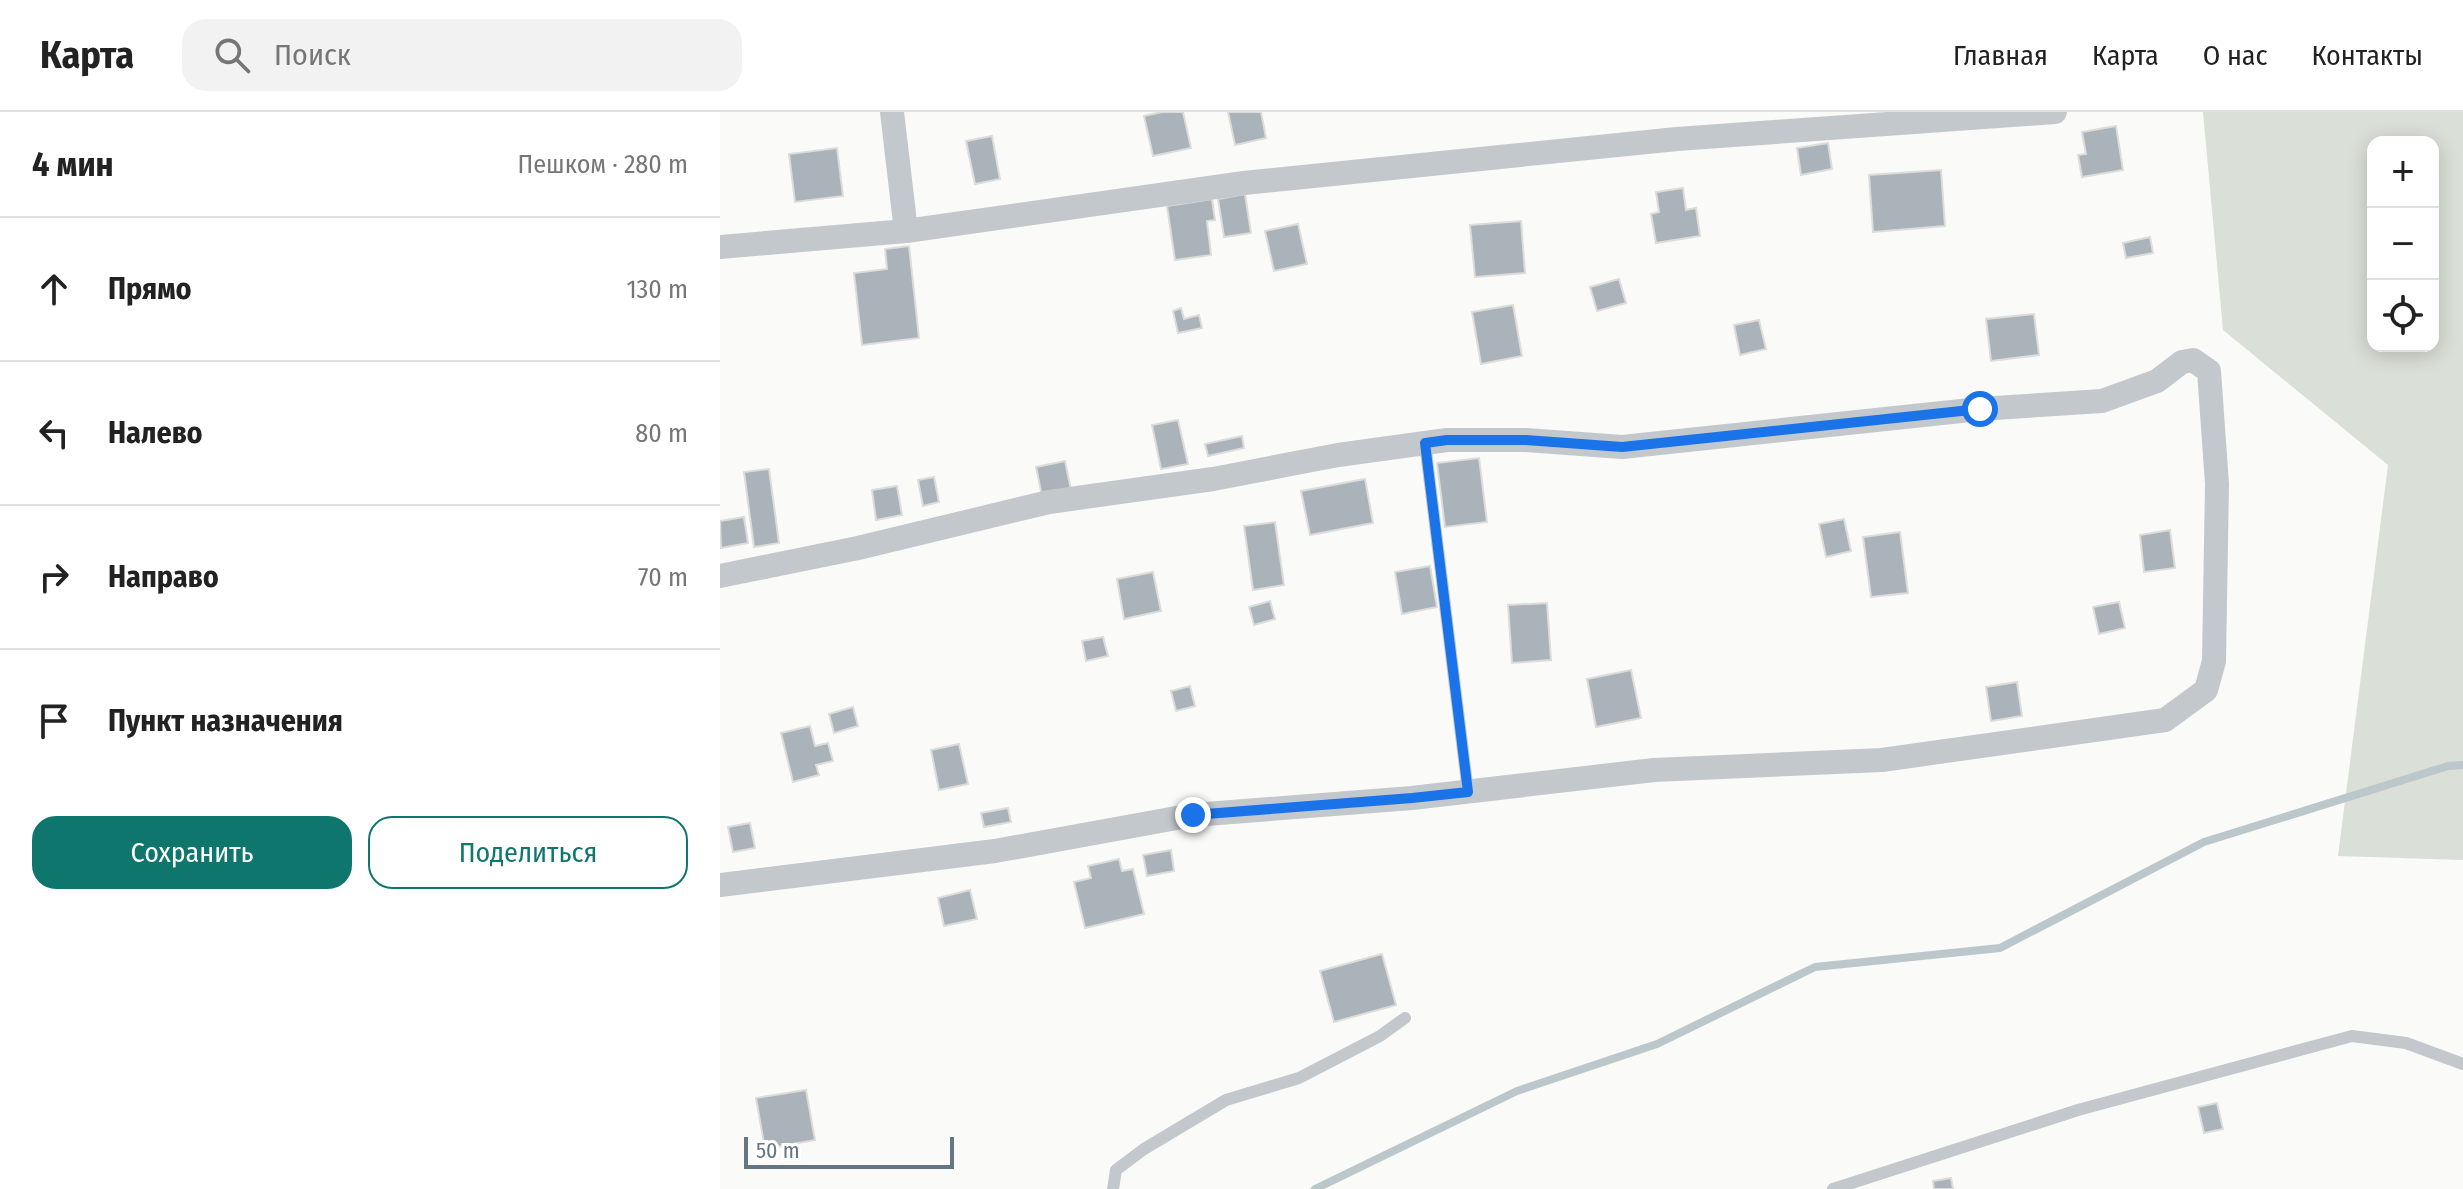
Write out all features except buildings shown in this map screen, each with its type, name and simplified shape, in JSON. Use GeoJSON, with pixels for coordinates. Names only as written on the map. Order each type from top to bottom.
{"type":"FeatureCollection","features":[{"type":"Feature","properties":{"kind":"street"},"geometry":{"type":"LineString","coordinates":[[892,112],[906,231]]}},
{"type":"Feature","properties":{"kind":"street"},"geometry":{"type":"LineString","coordinates":[[720,247],[906,231],[1259,181],[1677,139],[2055,112]]}},
{"type":"Feature","properties":{"kind":"street"},"geometry":{"type":"LineString","coordinates":[[720,576],[858,548],[1049,502],[1213,479],[1338,455],[1425,443],[1526,440],[1622,447],[1980,409],[2102,401],[2157,381],[2182,362],[2193,360],[2209,371],[2217,484],[2214,661],[2206,690],[2165,720],[1882,760],[1654,770],[1412,798],[1193,815],[995,851],[720,885]]}},
{"type":"Feature","properties":{"kind":"lane"},"geometry":{"type":"LineString","coordinates":[[1425,443],[1468,792]]}},
{"type":"Feature","properties":{"kind":"lane"},"geometry":{"type":"LineString","coordinates":[[1113,1189],[1116,1170],[1144,1149],[1226,1100],[1299,1078],[1370,1042],[1405,1018]]}},
{"type":"Feature","properties":{"kind":"lane"},"geometry":{"type":"LineString","coordinates":[[1833,1189],[2092,1106],[2352,1036],[2406,1043],[2463,1064]]}},
{"type":"Feature","properties":{"kind":"shaded area"},"geometry":{"type":"Polygon","coordinates":[[[2203,112],[2463,112],[2463,860],[2338,856],[2388,465],[2223,330],[2203,112]]]}},
{"type":"Feature","properties":{"kind":"waterway"},"geometry":{"type":"LineString","coordinates":[[1315,1189],[1517,1091],[1657,1044],[1815,967],[2000,948],[2204,842],[2448,766],[2463,765]]}},
{"type":"Feature","properties":{"kind":"route"},"geometry":{"type":"LineString","coordinates":[[1193,815],[1468,792],[1425,443],[1526,440],[1622,447],[1980,409]]}}]}
